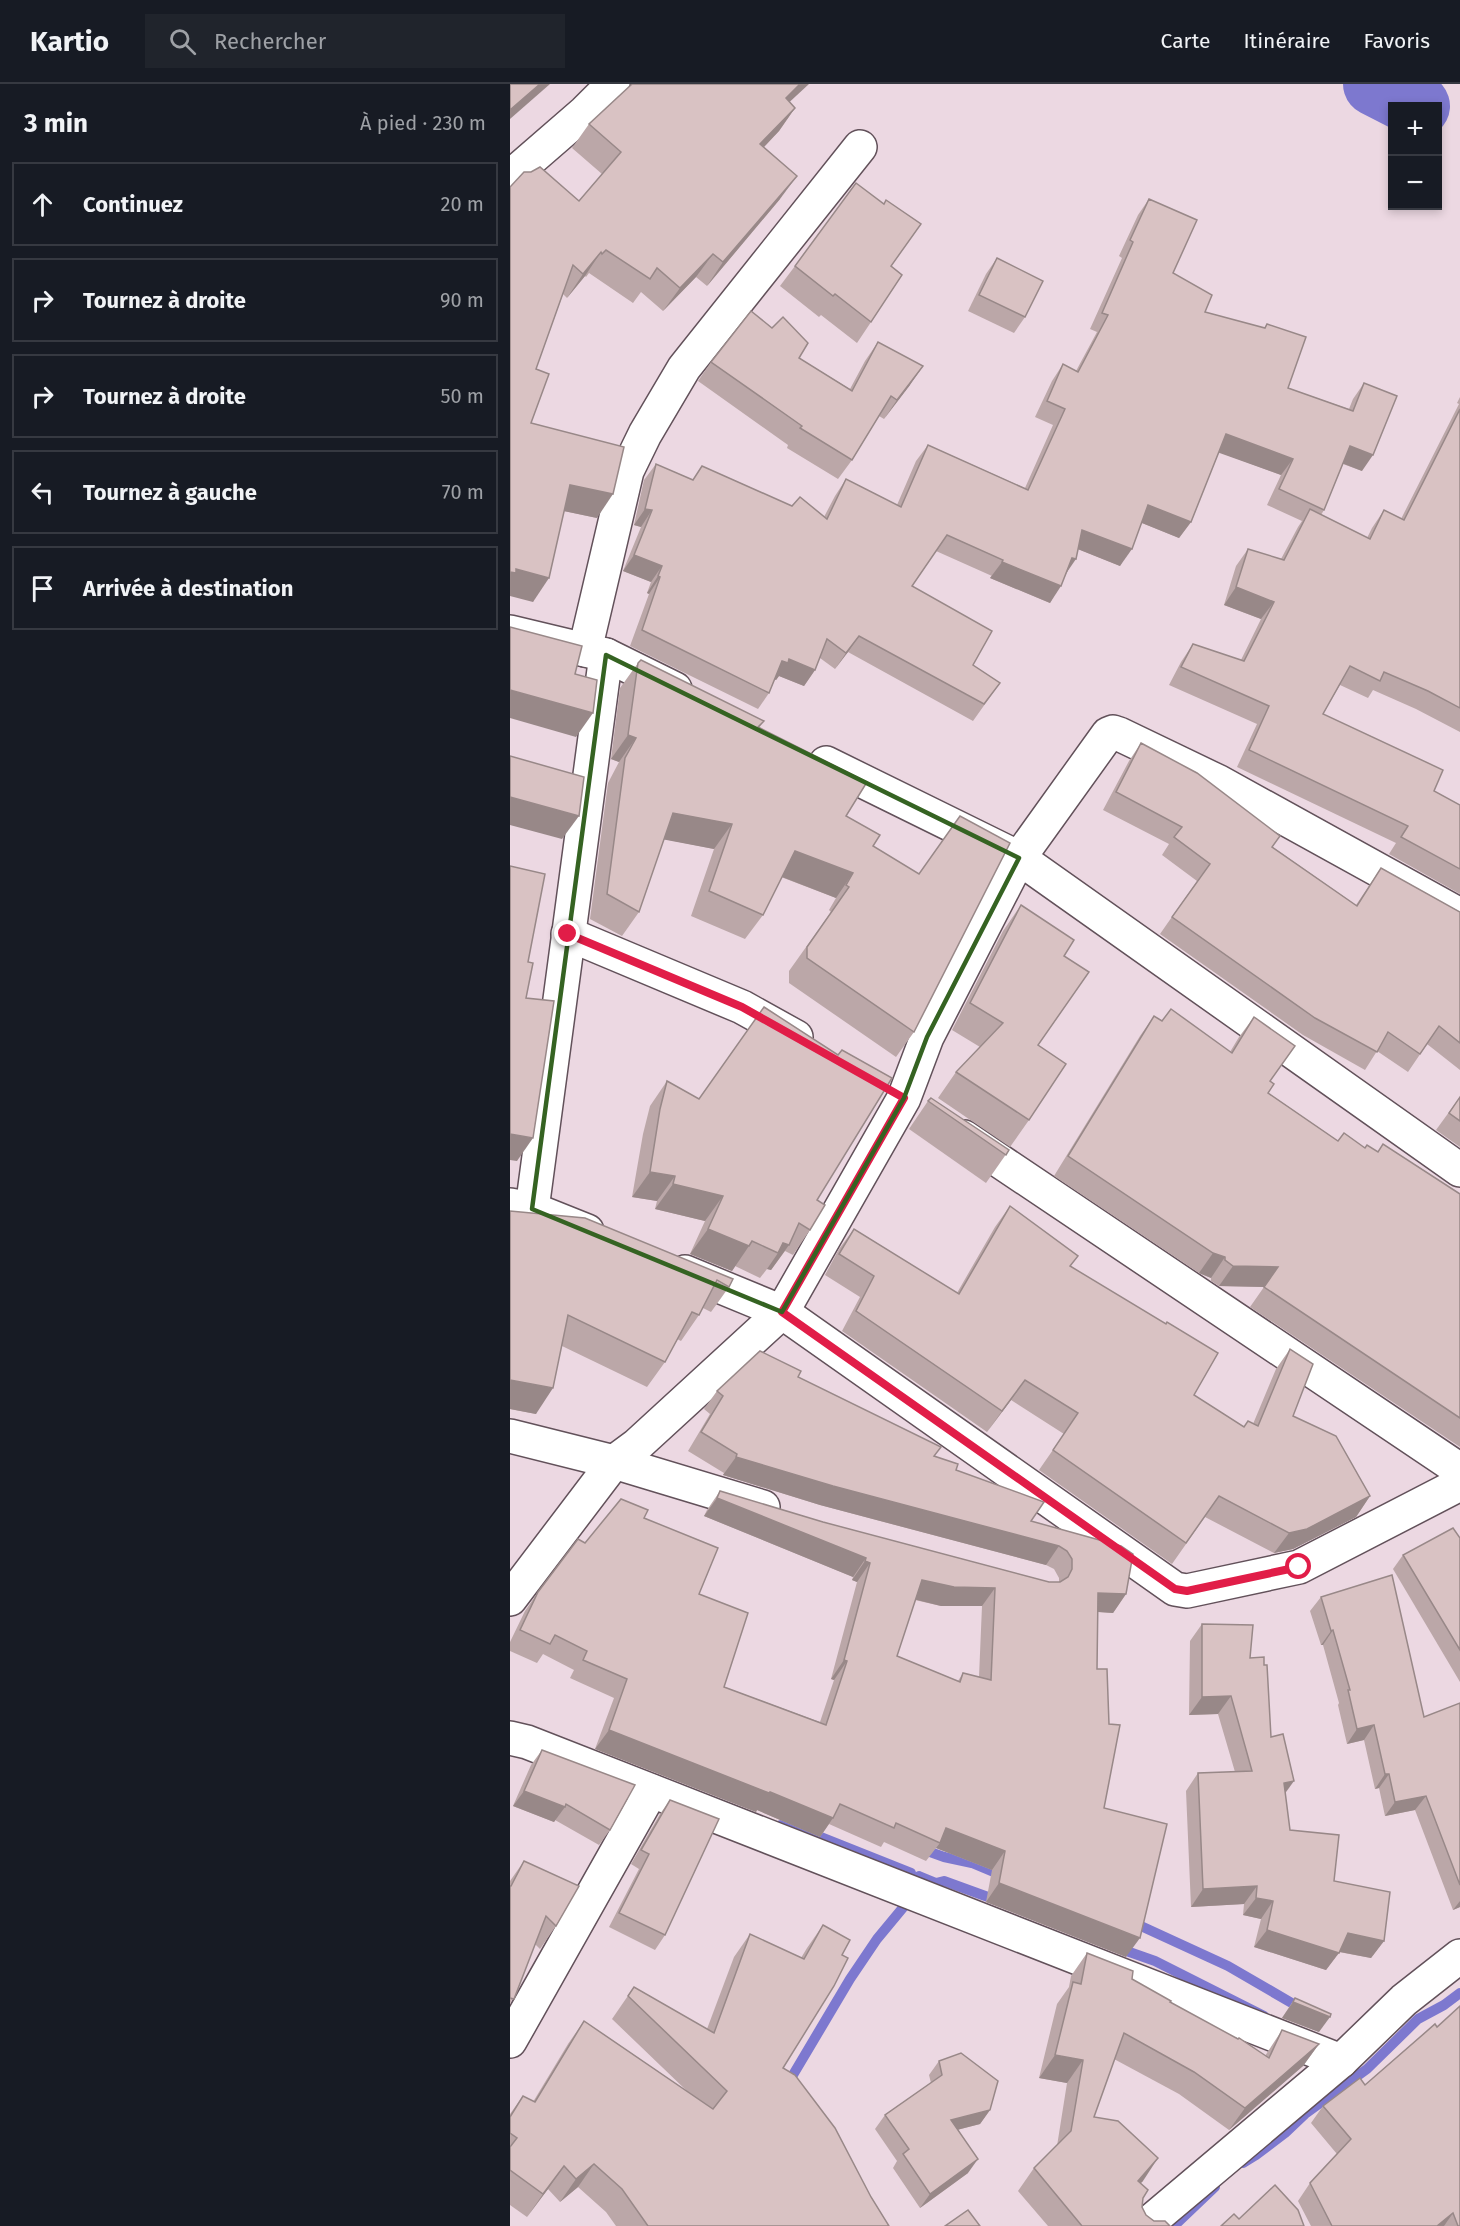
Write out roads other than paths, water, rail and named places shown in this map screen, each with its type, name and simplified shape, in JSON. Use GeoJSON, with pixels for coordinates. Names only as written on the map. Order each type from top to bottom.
{"type":"FeatureCollection","features":[{"type":"Feature","properties":{"kind":"street"},"geometry":{"type":"LineString","coordinates":[[510,177],[585,112],[613,84]]}},
{"type":"Feature","properties":{"kind":"street"},"geometry":{"type":"LineString","coordinates":[[619,1245],[521,1207],[568,934],[595,653],[627,471],[645,434],[684,368],[860,147]]}},
{"type":"Feature","properties":{"kind":"street"},"geometry":{"type":"LineString","coordinates":[[510,632],[595,653],[702,702]]}},
{"type":"Feature","properties":{"kind":"street"},"geometry":{"type":"LineString","coordinates":[[510,1599],[614,1462],[637,1445],[782,1312],[924,1111],[927,1037],[1019,858],[1108,734],[1113,732],[1219,782],[1460,915]]}},
{"type":"Feature","properties":{"kind":"street"},"geometry":{"type":"LineString","coordinates":[[797,749],[1019,858],[1460,1170]]}},
{"type":"Feature","properties":{"kind":"street"},"geometry":{"type":"LineString","coordinates":[[568,934],[742,1007],[823,1052]]}},
{"type":"Feature","properties":{"kind":"street"},"geometry":{"type":"LineString","coordinates":[[874,1081],[924,1111],[1460,1470]]}},
{"type":"Feature","properties":{"kind":"street"},"geometry":{"type":"LineString","coordinates":[[662,1263],[782,1312],[1175,1589],[1187,1591],[1299,1567],[1460,1484]]}},
{"type":"Feature","properties":{"kind":"street"},"geometry":{"type":"LineString","coordinates":[[510,1437],[614,1462],[793,1516]]}},
{"type":"Feature","properties":{"kind":"street"},"geometry":{"type":"LineString","coordinates":[[510,1738],[527,1742],[1341,2061]]}},
{"type":"Feature","properties":{"kind":"street"},"geometry":{"type":"LineString","coordinates":[[510,2041],[651,1791]]}},
{"type":"Feature","properties":{"kind":"street"},"geometry":{"type":"LineString","coordinates":[[1145,2226],[1341,2061],[1404,2000],[1460,1956]]}},
{"type":"Feature","properties":{"kind":"waterway"},"geometry":{"type":"LineString","coordinates":[[1375,84],[1410,102]]}},
{"type":"Feature","properties":{"kind":"waterway"},"geometry":{"type":"LineString","coordinates":[[781,1825],[818,1836],[911,1873]]}},
{"type":"Feature","properties":{"kind":"waterway"},"geometry":{"type":"LineString","coordinates":[[919,1848],[944,1857],[972,1863],[1003,1876]]}},
{"type":"Feature","properties":{"kind":"waterway"},"geometry":{"type":"LineString","coordinates":[[787,2085],[850,1979],[877,1939],[911,1898],[919,1876],[936,1883],[944,1881],[999,1901]]}},
{"type":"Feature","properties":{"kind":"waterway"},"geometry":{"type":"LineString","coordinates":[[1130,1921],[1228,1966],[1302,2009]]}},
{"type":"Feature","properties":{"kind":"waterway"},"geometry":{"type":"LineString","coordinates":[[1118,1948],[1155,1961],[1264,2016]]}},
{"type":"Feature","properties":{"kind":"waterway"},"geometry":{"type":"LineString","coordinates":[[1243,2163],[1367,2069],[1418,2019],[1460,1993]]}},
{"type":"Feature","properties":{"kind":"waterway"},"geometry":{"type":"LineString","coordinates":[[1174,2226],[1215,2187]]}}]}
